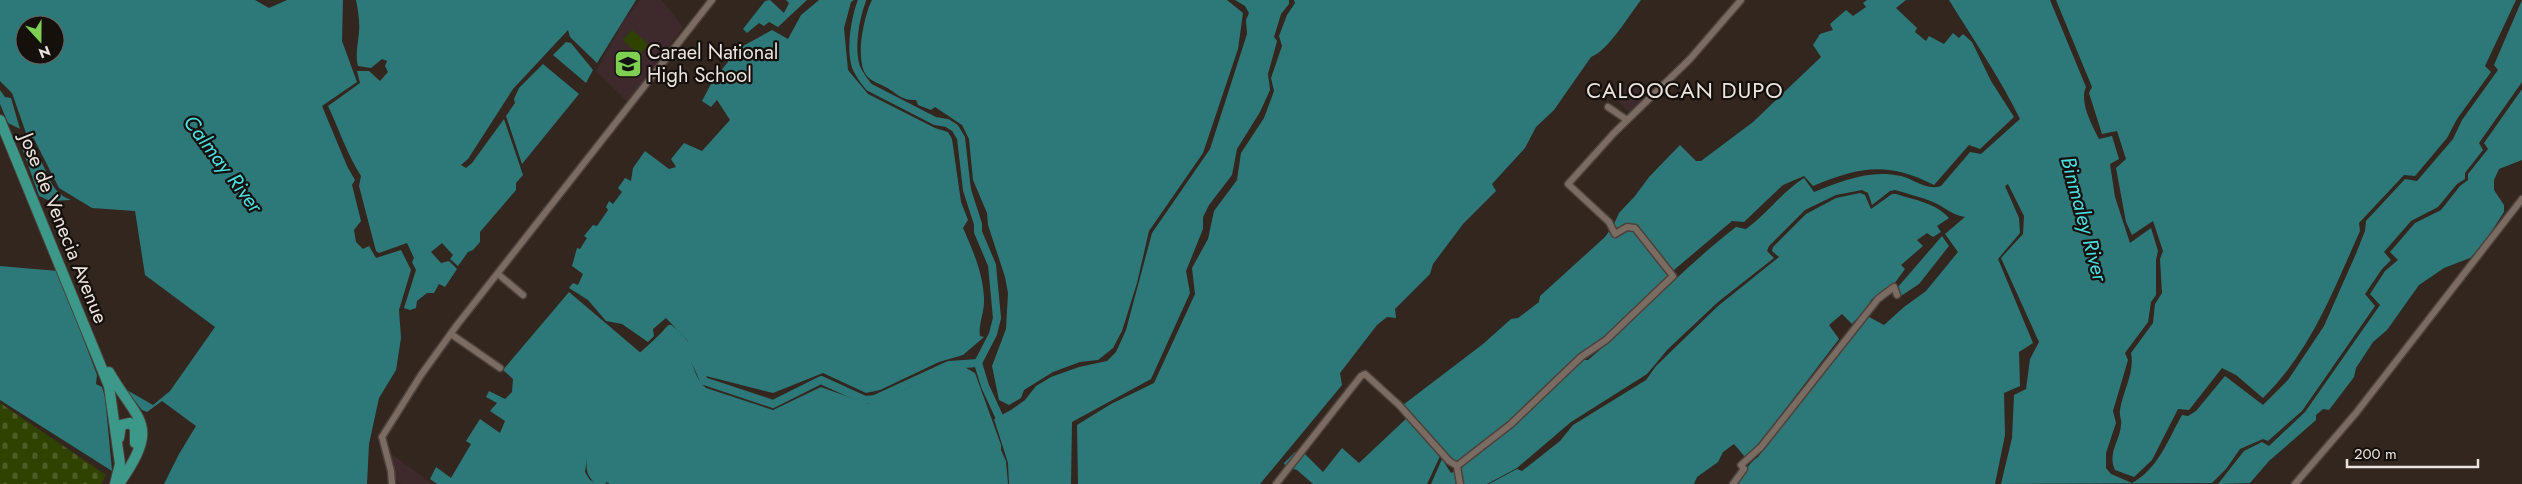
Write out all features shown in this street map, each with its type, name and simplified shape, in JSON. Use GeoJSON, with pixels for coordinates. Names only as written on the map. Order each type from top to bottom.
{"type":"FeatureCollection","features":[{"type":"Feature","properties":{"kind":"highway","name":"Jose de Venecia Avenue"},"geometry":{"type":"LineString","coordinates":[[0,120],[111,393],[125,465]]}},
{"type":"Feature","properties":{"kind":"highway","name":"Jose de Venecia Avenue"},"geometry":{"type":"LineString","coordinates":[[95,350],[142,423],[142,437],[125,465],[117,484]]}},
{"type":"Feature","properties":{"kind":"street"},"geometry":{"type":"LineString","coordinates":[[392,484],[391,471],[382,436],[451,334],[712,0]]}},
{"type":"Feature","properties":{"kind":"street"},"geometry":{"type":"LineString","coordinates":[[1457,468],[1511,424],[1580,358],[1606,340],[1673,276],[1635,228],[1627,227],[1615,234],[1609,222],[1568,184],[1627,120],[1690,59],[1741,0]]}},
{"type":"Feature","properties":{"kind":"street"},"geometry":{"type":"LineString","coordinates":[[1608,107],[1627,120]]}},
{"type":"Feature","properties":{"kind":"street"},"geometry":{"type":"LineString","coordinates":[[2295,484],[2362,406],[2522,199]]}},
{"type":"Feature","properties":{"kind":"street"},"geometry":{"type":"LineString","coordinates":[[498,274],[524,295]]}},
{"type":"Feature","properties":{"kind":"street"},"geometry":{"type":"LineString","coordinates":[[1733,484],[1744,468],[1741,465],[1761,447],[1878,299],[1894,287],[1897,296]]}},
{"type":"Feature","properties":{"kind":"street"},"geometry":{"type":"LineString","coordinates":[[451,334],[500,368]]}},
{"type":"Feature","properties":{"kind":"street"},"geometry":{"type":"LineString","coordinates":[[1276,484],[1361,376],[1365,374],[1399,405],[1457,468],[1460,484]]}},
{"type":"Feature","properties":{"kind":"shaded area"},"geometry":{"type":"Polygon","coordinates":[[[640,0],[662,0],[683,27],[628,102],[596,71],[623,22],[640,0]]]}},
{"type":"Feature","properties":{"kind":"shaded area"},"geometry":{"type":"Polygon","coordinates":[[[1631,82],[1646,97],[1630,113],[1615,98],[1631,82]]]}},
{"type":"Feature","properties":{"kind":"shaded area"},"geometry":{"type":"Polygon","coordinates":[[[388,455],[393,455],[432,484],[402,484],[393,478],[388,455]]]}},
{"type":"Feature","properties":{"kind":"green space"},"geometry":{"type":"Polygon","coordinates":[[[632,30],[649,45],[639,55],[623,40],[632,30]]]}},
{"type":"Feature","properties":{"kind":"green space"},"geometry":{"type":"Polygon","coordinates":[[[0,403],[106,475],[101,484],[0,484],[0,403]]]}},
{"type":"Feature","properties":{"kind":"water","name":"Calmay River"},"geometry":{"type":"Polygon","coordinates":[[[0,0],[255,0],[269,8],[287,0],[343,0],[342,41],[357,82],[322,106],[347,166],[355,180],[352,185],[361,221],[354,230],[356,242],[363,249],[369,246],[376,258],[401,250],[411,270],[399,310],[401,338],[396,370],[379,398],[369,444],[367,484],[164,484],[196,426],[162,401],[147,412],[142,410],[125,389],[153,405],[170,391],[215,327],[145,275],[135,211],[92,208],[59,188],[34,139],[26,133],[12,93],[0,81],[0,0]]]}},
{"type":"Feature","properties":{"kind":"water"},"geometry":{"type":"Polygon","coordinates":[[[356,0],[636,0],[597,63],[570,37],[568,30],[513,89],[468,159],[461,165],[466,168],[472,163],[504,119],[523,175],[516,183],[516,190],[480,232],[480,242],[473,250],[468,252],[458,266],[450,259],[453,255],[442,243],[431,252],[441,263],[449,261],[457,269],[445,287],[439,284],[434,293],[427,293],[417,301],[416,308],[410,310],[404,308],[416,270],[412,262],[414,258],[407,243],[379,253],[376,251],[359,186],[361,176],[347,150],[328,106],[360,83],[357,71],[369,71],[380,81],[388,72],[385,66],[387,61],[382,59],[371,68],[358,66],[359,24],[356,0]]]}},
{"type":"Feature","properties":{"kind":"water"},"geometry":{"type":"Polygon","coordinates":[[[770,0],[784,13],[789,3],[786,0],[807,0],[778,27],[769,22],[764,26],[759,23],[747,33],[743,29],[765,1],[770,0]]]}},
{"type":"Feature","properties":{"kind":"water"},"geometry":{"type":"Polygon","coordinates":[[[819,0],[854,0],[851,2],[844,28],[848,70],[868,94],[935,128],[948,132],[952,139],[961,202],[968,220],[963,228],[982,280],[984,303],[980,336],[984,337],[963,355],[939,362],[880,390],[866,393],[823,373],[773,393],[706,376],[687,340],[666,318],[653,329],[654,336],[648,342],[622,324],[606,321],[588,300],[569,288],[573,283],[578,285],[583,274],[572,266],[577,248],[580,249],[587,238],[584,236],[593,225],[597,226],[608,210],[606,207],[609,201],[613,204],[622,192],[618,188],[625,178],[631,181],[633,168],[645,151],[669,169],[676,167],[671,159],[684,143],[702,151],[730,120],[717,100],[711,107],[702,101],[712,82],[716,85],[722,76],[720,72],[731,58],[727,52],[728,48],[734,51],[772,30],[788,39],[801,15],[819,0]]]}},
{"type":"Feature","properties":{"kind":"water"},"geometry":{"type":"Polygon","coordinates":[[[872,0],[1227,0],[1243,13],[1238,49],[1203,153],[1149,231],[1137,283],[1122,331],[1113,348],[1098,360],[1080,362],[1053,372],[1024,390],[1021,398],[1009,405],[999,400],[992,366],[1006,329],[1008,293],[1005,277],[988,225],[987,213],[973,180],[969,139],[962,125],[935,107],[931,110],[918,105],[916,100],[908,100],[901,97],[869,78],[864,72],[861,52],[863,28],[872,0]]]}},
{"type":"Feature","properties":{"kind":"water"},"geometry":{"type":"Polygon","coordinates":[[[1235,0],[1289,0],[1289,4],[1281,14],[1274,37],[1277,41],[1268,74],[1270,90],[1260,112],[1237,149],[1232,175],[1209,205],[1203,217],[1203,229],[1186,271],[1190,293],[1151,379],[1072,422],[1071,484],[1009,484],[1008,463],[994,419],[1025,400],[1036,386],[1051,377],[1079,367],[1107,361],[1116,352],[1126,330],[1152,233],[1210,149],[1247,34],[1246,20],[1249,13],[1245,6],[1235,0]]]}},
{"type":"Feature","properties":{"kind":"water"},"geometry":{"type":"Polygon","coordinates":[[[1294,0],[1641,0],[1612,40],[1591,57],[1554,110],[1536,127],[1525,148],[1492,184],[1496,191],[1463,224],[1433,264],[1430,274],[1395,309],[1396,318],[1387,317],[1377,325],[1340,373],[1342,385],[1260,484],[1078,484],[1077,425],[1111,404],[1154,383],[1195,294],[1192,268],[1208,239],[1214,211],[1237,180],[1241,153],[1264,118],[1274,91],[1271,78],[1282,46],[1279,36],[1287,15],[1295,3],[1294,0]]]}},
{"type":"Feature","properties":{"kind":"water"},"geometry":{"type":"Polygon","coordinates":[[[1867,0],[1906,0],[1896,8],[1917,28],[1915,32],[1926,41],[1929,36],[1944,44],[1953,33],[1959,38],[1963,34],[1972,42],[1991,81],[2014,117],[1980,149],[1969,145],[1934,185],[1902,172],[1873,169],[1845,174],[1813,186],[1804,176],[1783,185],[1744,222],[1732,221],[1668,275],[1628,317],[1507,424],[1456,462],[1442,452],[1427,484],[1313,484],[1297,470],[1286,467],[1284,463],[1295,452],[1299,456],[1303,452],[1323,472],[1342,448],[1359,463],[1409,416],[1403,405],[1483,344],[1511,319],[1518,318],[1539,302],[1540,296],[1605,237],[1619,213],[1649,177],[1680,145],[1696,161],[1701,161],[1753,122],[1821,57],[1813,45],[1820,34],[1833,30],[1830,24],[1846,10],[1853,16],[1866,7],[1863,3],[1867,0]]]}},
{"type":"Feature","properties":{"kind":"water","name":"Binmaley River"},"geometry":{"type":"Polygon","coordinates":[[[1949,0],[2050,0],[2086,87],[2084,93],[2085,106],[2093,127],[2099,139],[2112,136],[2119,159],[2110,164],[2115,197],[2130,243],[2151,228],[2158,251],[2156,260],[2156,295],[2151,302],[2148,322],[2125,353],[2128,360],[2113,411],[2116,423],[2106,453],[2106,468],[2111,474],[2132,483],[2156,462],[2182,415],[2188,416],[2196,411],[2225,376],[2263,405],[2288,380],[2324,326],[2365,231],[2366,221],[2405,179],[2417,181],[2453,139],[2462,120],[2498,70],[2494,65],[2522,0],[2522,82],[2479,143],[2483,150],[2465,173],[2465,179],[2457,184],[2438,207],[2411,221],[2384,252],[2391,260],[2382,269],[2365,294],[2375,306],[2302,411],[2268,441],[2263,439],[2240,449],[2226,469],[2212,483],[2001,484],[2012,438],[2014,395],[2026,389],[2030,359],[2039,342],[2001,258],[2023,234],[2024,216],[2008,184],[2005,186],[2019,218],[2020,233],[1998,259],[2033,343],[2019,352],[2020,386],[2004,393],[2005,435],[1995,484],[1736,484],[1847,340],[1869,317],[1884,325],[1926,291],[1958,252],[1945,234],[1965,217],[1956,215],[1928,200],[1895,190],[1890,191],[1872,205],[1868,193],[1862,190],[1836,195],[1805,210],[1769,246],[1767,251],[1774,258],[1718,302],[1668,349],[1647,374],[1571,422],[1517,468],[1487,484],[1431,484],[1442,459],[1451,473],[1458,470],[1584,360],[1588,360],[1607,344],[1717,243],[1736,227],[1746,229],[1804,178],[1814,192],[1856,177],[1878,174],[1906,177],[1930,187],[1941,186],[1970,152],[1981,154],[2020,119],[1995,74],[1949,0]]]}},
{"type":"Feature","properties":{"kind":"water"},"geometry":{"type":"Polygon","coordinates":[[[2056,0],[2516,0],[2485,66],[2491,72],[2457,119],[2447,138],[2415,176],[2404,175],[2359,223],[2360,231],[2330,298],[2308,340],[2280,380],[2263,398],[2236,375],[2222,368],[2189,410],[2178,409],[2152,460],[2134,477],[2115,470],[2112,458],[2120,431],[2120,410],[2130,374],[2131,353],[2153,323],[2155,304],[2162,293],[2160,259],[2163,251],[2153,221],[2132,235],[2126,222],[2116,168],[2126,159],[2117,131],[2102,134],[2089,93],[2092,87],[2056,0]]]}},
{"type":"Feature","properties":{"kind":"water"},"geometry":{"type":"Polygon","coordinates":[[[566,42],[571,43],[593,70],[586,83],[553,55],[566,42]]]}},
{"type":"Feature","properties":{"kind":"water"},"geometry":{"type":"Polygon","coordinates":[[[543,64],[579,94],[522,164],[506,116],[515,103],[514,99],[519,88],[543,64]]]}},
{"type":"Feature","properties":{"kind":"water"},"geometry":{"type":"Polygon","coordinates":[[[2522,89],[2522,160],[2499,169],[2494,180],[2494,190],[2504,205],[2504,212],[2482,246],[2470,258],[2444,268],[2419,285],[2387,330],[2373,342],[2356,368],[2354,377],[2329,410],[2323,409],[2316,415],[2316,420],[2269,461],[2250,483],[2218,484],[2244,451],[2262,442],[2269,446],[2305,412],[2380,305],[2370,294],[2385,271],[2398,260],[2390,252],[2415,223],[2441,210],[2460,186],[2468,180],[2468,174],[2488,149],[2484,143],[2522,89]]]}},
{"type":"Feature","properties":{"kind":"water"},"geometry":{"type":"Polygon","coordinates":[[[0,90],[5,97],[11,98],[20,129],[8,123],[0,104],[0,90]]]}},
{"type":"Feature","properties":{"kind":"water"},"geometry":{"type":"Polygon","coordinates":[[[25,138],[36,152],[54,187],[58,192],[71,200],[50,201],[39,196],[22,148],[25,138]]]}},
{"type":"Feature","properties":{"kind":"water"},"geometry":{"type":"Polygon","coordinates":[[[1860,193],[1865,195],[1871,209],[1892,194],[1896,194],[1932,205],[1949,218],[1937,226],[1941,232],[1933,237],[1927,233],[1917,240],[1923,246],[1901,265],[1905,269],[1894,284],[1871,300],[1870,305],[1852,324],[1842,314],[1829,325],[1839,339],[1754,450],[1745,457],[1734,444],[1723,452],[1718,462],[1697,477],[1694,484],[1489,484],[1517,469],[1522,471],[1560,441],[1573,425],[1646,380],[1656,366],[1718,306],[1779,257],[1772,251],[1773,247],[1806,214],[1836,198],[1860,193]]]}},
{"type":"Feature","properties":{"kind":"water"},"geometry":{"type":"Polygon","coordinates":[[[1942,236],[1949,246],[1919,284],[1901,296],[1898,287],[1942,236]]]}},
{"type":"Feature","properties":{"kind":"water"},"geometry":{"type":"Polygon","coordinates":[[[0,266],[58,271],[97,375],[96,384],[102,387],[105,397],[112,471],[0,400],[0,266]]]}},
{"type":"Feature","properties":{"kind":"water"},"geometry":{"type":"Polygon","coordinates":[[[569,292],[642,354],[616,378],[591,429],[585,472],[590,480],[598,484],[437,484],[430,479],[436,467],[451,478],[471,444],[466,441],[480,419],[500,433],[505,421],[490,411],[497,403],[486,397],[489,391],[505,399],[512,392],[513,379],[503,370],[569,292]]]}},
{"type":"Feature","properties":{"kind":"water"},"geometry":{"type":"Polygon","coordinates":[[[671,333],[684,345],[697,375],[706,388],[773,410],[821,387],[868,404],[906,389],[947,368],[961,365],[975,373],[1006,461],[1008,484],[610,484],[597,475],[593,467],[593,451],[601,416],[609,399],[630,370],[656,344],[671,333]]]}},
{"type":"Feature","properties":{"kind":"waterway"},"geometry":{"type":"LineString","coordinates":[[862,0],[855,25],[853,51],[856,67],[863,80],[869,87],[935,121],[947,123],[955,128],[961,138],[967,190],[978,224],[978,232],[992,265],[997,318],[993,334],[978,363],[985,386],[1003,425]]}},
{"type":"Feature","properties":{"kind":"waterway"},"geometry":{"type":"LineString","coordinates":[[602,484],[594,477],[590,462],[596,421],[604,402],[620,377],[670,329],[690,352],[704,381],[773,404],[821,380],[865,400],[875,399],[949,365],[978,363]]}},
{"type":"Feature","properties":{"kind":"place","name":"Carael National High School"},"geometry":{"type":"Point","coordinates":[628,64]}},
{"type":"Feature","properties":{"kind":"district","name":"CALOOCAN DUPO"},"geometry":{"type":"Point","coordinates":[1685,90]}}]}
